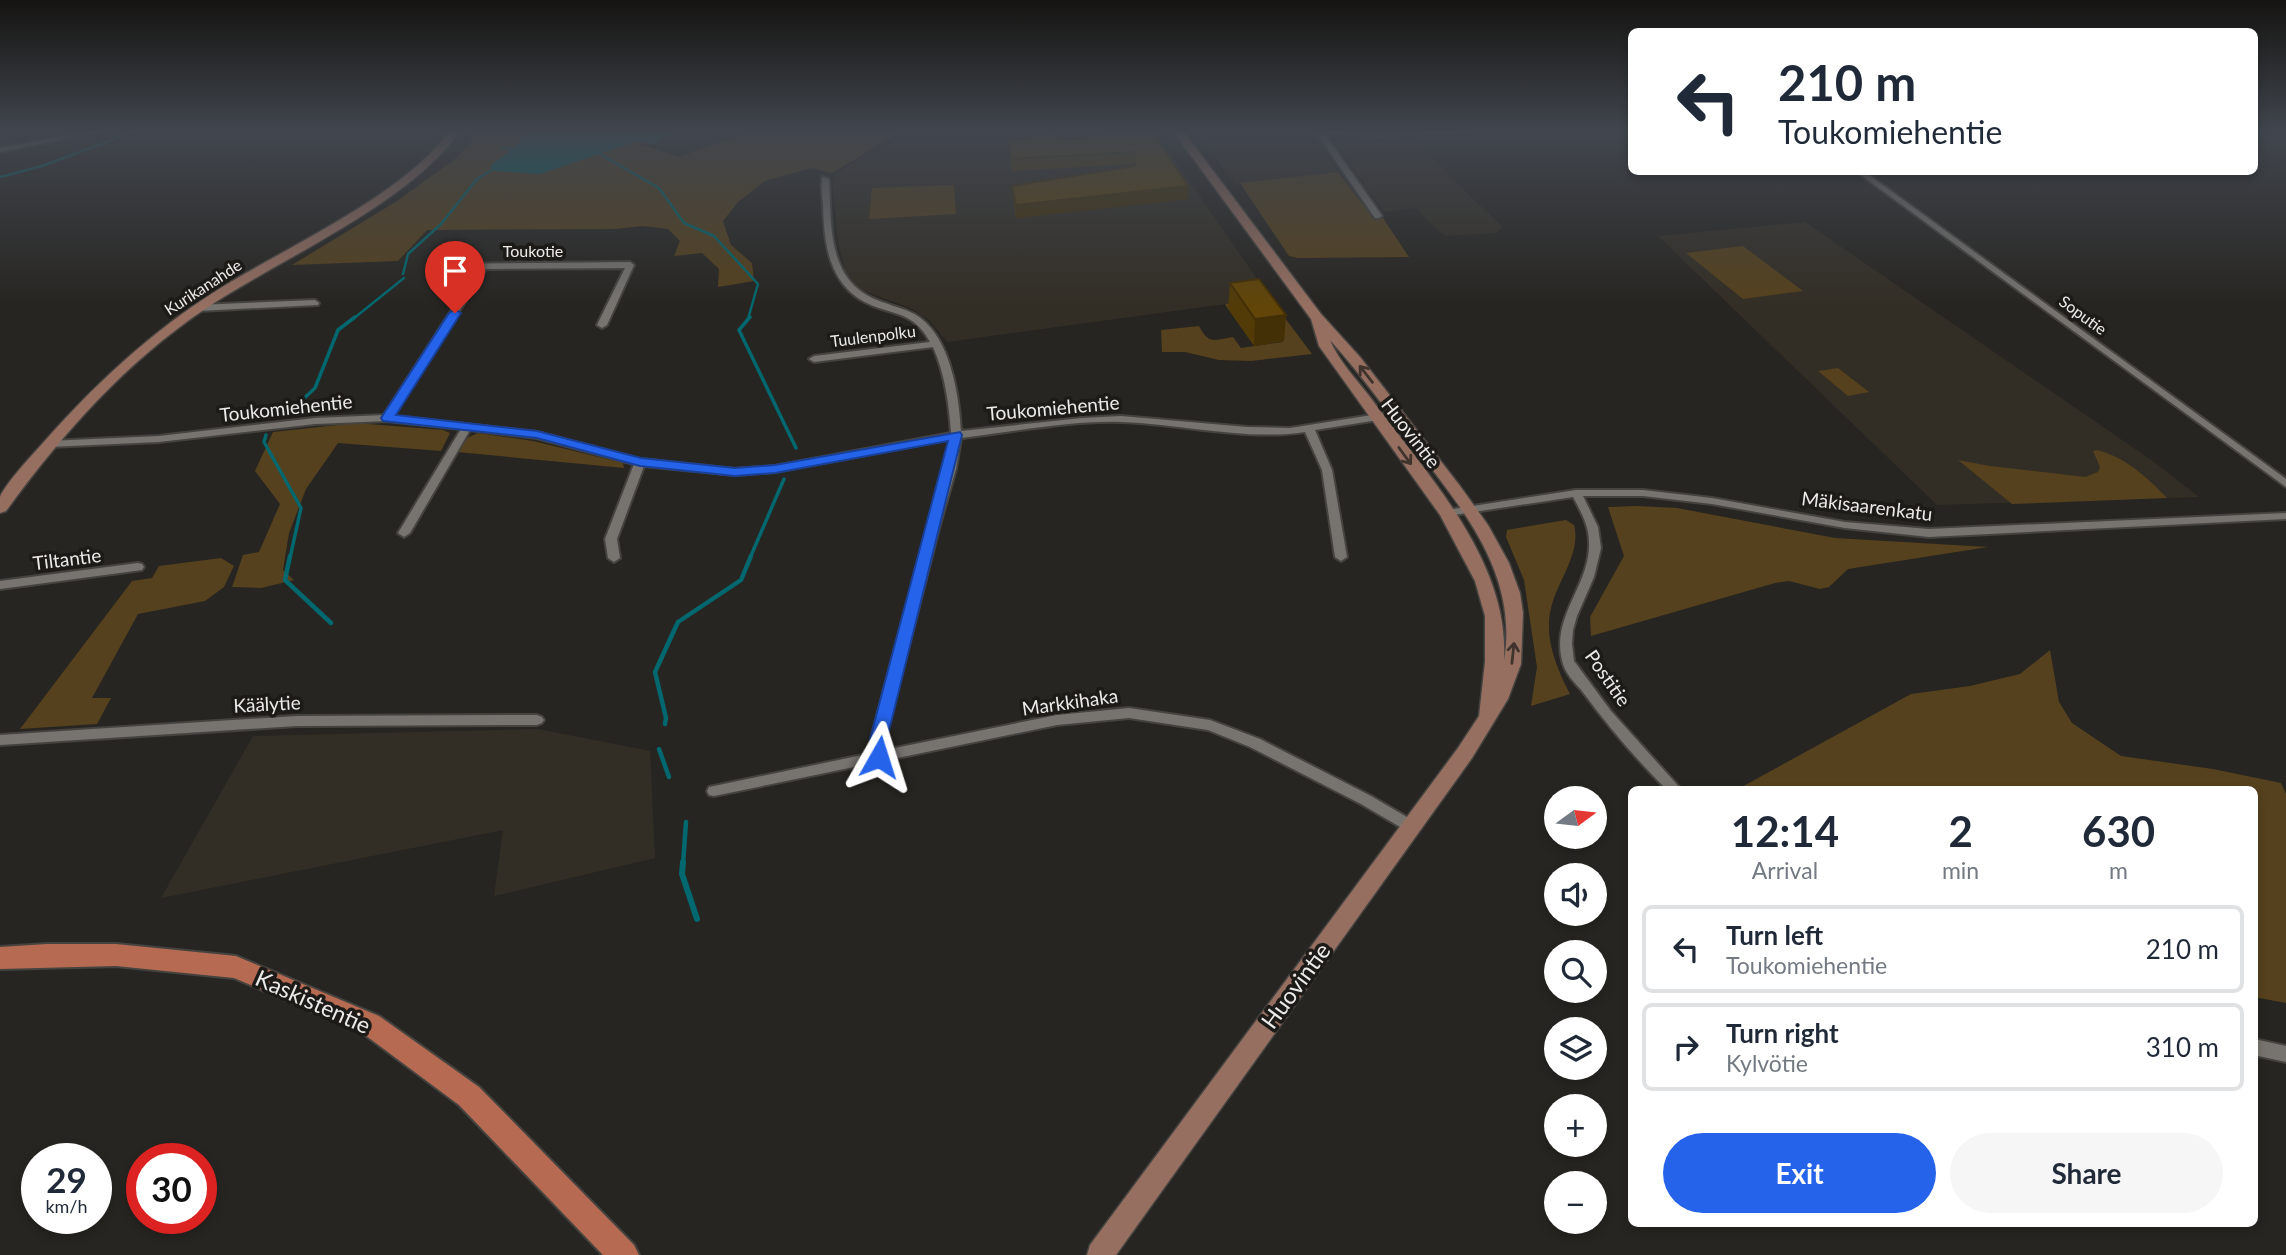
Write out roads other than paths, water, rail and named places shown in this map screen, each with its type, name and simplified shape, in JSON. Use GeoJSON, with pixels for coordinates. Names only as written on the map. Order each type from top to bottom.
{"type":"FeatureCollection","features":[{"type":"Feature","properties":{"kind":"main road","name":"Kurikanahde"},"geometry":{"type":"LineString","coordinates":[[0,508],[49,444],[126,366],[198,308],[391,190]]}},
{"type":"Feature","properties":{"kind":"main road","name":"Huovintie"},"geometry":{"type":"LineString","coordinates":[[1100,1255],[1465,753],[1505,689],[1512,664],[1516,629],[1510,586],[1489,540],[1471,510],[1342,342],[1316,317],[1221,190]]}},
{"type":"Feature","properties":{"kind":"main road","name":"Huovintie"},"geometry":{"type":"LineString","coordinates":[[1316,317],[1326,346],[1447,513],[1466,542],[1487,584],[1496,624],[1488,715]]}},
{"type":"Feature","properties":{"kind":"main road","name":"Kaskistentie"},"geometry":{"type":"LineString","coordinates":[[0,958],[116,955],[236,967],[370,1024],[469,1096],[624,1255]]}},
{"type":"Feature","properties":{"kind":"street"},"geometry":{"type":"LineString","coordinates":[[826,190],[836,268],[849,288],[864,300],[907,313],[923,324],[937,344],[945,365],[956,435],[878,739],[879,757]]}},
{"type":"Feature","properties":{"kind":"street"},"geometry":{"type":"LineString","coordinates":[[1360,190],[1378,216]]}},
{"type":"Feature","properties":{"kind":"street","name":"Soputie"},"geometry":{"type":"LineString","coordinates":[[1885,190],[2286,484]]}},
{"type":"Feature","properties":{"kind":"street","name":"Toukotie"},"geometry":{"type":"LineString","coordinates":[[437,267],[630,265],[602,325]]}},
{"type":"Feature","properties":{"kind":"street"},"geometry":{"type":"LineString","coordinates":[[387,418],[484,266]]}},
{"type":"Feature","properties":{"kind":"street"},"geometry":{"type":"LineString","coordinates":[[198,308],[315,303]]}},
{"type":"Feature","properties":{"kind":"street","name":"Tuulenpolku"},"geometry":{"type":"LineString","coordinates":[[814,359],[937,344]]}},
{"type":"Feature","properties":{"kind":"street","name":"Toukomiehentie"},"geometry":{"type":"LineString","coordinates":[[49,444],[159,439],[315,421],[387,418],[537,435],[640,462],[703,470],[775,469],[956,435],[1082,421],[1121,419],[1247,430],[1309,428],[1397,414]]}},
{"type":"Feature","properties":{"kind":"street"},"geometry":{"type":"LineString","coordinates":[[404,533],[467,426]]}},
{"type":"Feature","properties":{"kind":"street"},"geometry":{"type":"LineString","coordinates":[[1309,428],[1327,470],[1341,557]]}},
{"type":"Feature","properties":{"kind":"street"},"geometry":{"type":"LineString","coordinates":[[614,558],[611,538],[640,462]]}},
{"type":"Feature","properties":{"kind":"street","name":"Mäkisaarenkatu"},"geometry":{"type":"LineString","coordinates":[[1447,513],[1576,493],[1643,493],[1698,499],[1845,525],[1929,533],[2286,516]]}},
{"type":"Feature","properties":{"kind":"street","name":"Postitie"},"geometry":{"type":"LineString","coordinates":[[1576,493],[1585,509],[1596,546],[1591,568],[1572,609],[1564,635],[1569,664],[1638,753],[1671,786]]}},
{"type":"Feature","properties":{"kind":"street","name":"Tiltantie"},"geometry":{"type":"LineString","coordinates":[[0,585],[138,567]]}},
{"type":"Feature","properties":{"kind":"street","name":"Markkihaka"},"geometry":{"type":"LineString","coordinates":[[714,791],[1057,719],[1129,713],[1210,726],[1255,743],[1366,800],[1412,827]]}},
{"type":"Feature","properties":{"kind":"street","name":"Käälytie"},"geometry":{"type":"LineString","coordinates":[[0,740],[297,721],[537,720]]}},
{"type":"Feature","properties":{"kind":"street"},"geometry":{"type":"LineString","coordinates":[[2258,1048],[2286,1054]]}},
{"type":"Feature","properties":{"kind":"waterway"},"geometry":{"type":"LineString","coordinates":[[403,274],[408,254],[441,224],[469,190]]}},
{"type":"Feature","properties":{"kind":"waterway"},"geometry":{"type":"LineString","coordinates":[[660,190],[684,223],[714,236],[758,284],[748,319]]}},
{"type":"Feature","properties":{"kind":"waterway"},"geometry":{"type":"LineString","coordinates":[[353,319],[404,278]]}},
{"type":"Feature","properties":{"kind":"waterway"},"geometry":{"type":"LineString","coordinates":[[297,405],[315,388],[338,330],[355,317]]}},
{"type":"Feature","properties":{"kind":"waterway"},"geometry":{"type":"LineString","coordinates":[[750,317],[739,330],[796,448]]}},
{"type":"Feature","properties":{"kind":"waterway"},"geometry":{"type":"LineString","coordinates":[[266,435],[264,442],[301,508],[290,558]]}},
{"type":"Feature","properties":{"kind":"waterway"},"geometry":{"type":"LineString","coordinates":[[750,558],[784,479]]}},
{"type":"Feature","properties":{"kind":"waterway"},"geometry":{"type":"LineString","coordinates":[[290,556],[285,580],[331,623]]}},
{"type":"Feature","properties":{"kind":"waterway"},"geometry":{"type":"LineString","coordinates":[[665,724],[666,718],[655,672],[678,622],[741,580],[751,556]]}},
{"type":"Feature","properties":{"kind":"waterway"},"geometry":{"type":"LineString","coordinates":[[659,749],[669,777]]}},
{"type":"Feature","properties":{"kind":"waterway"},"geometry":{"type":"LineString","coordinates":[[683,864],[686,822]]}},
{"type":"Feature","properties":{"kind":"waterway"},"geometry":{"type":"LineString","coordinates":[[683,862],[682,874],[697,919]]}}]}
